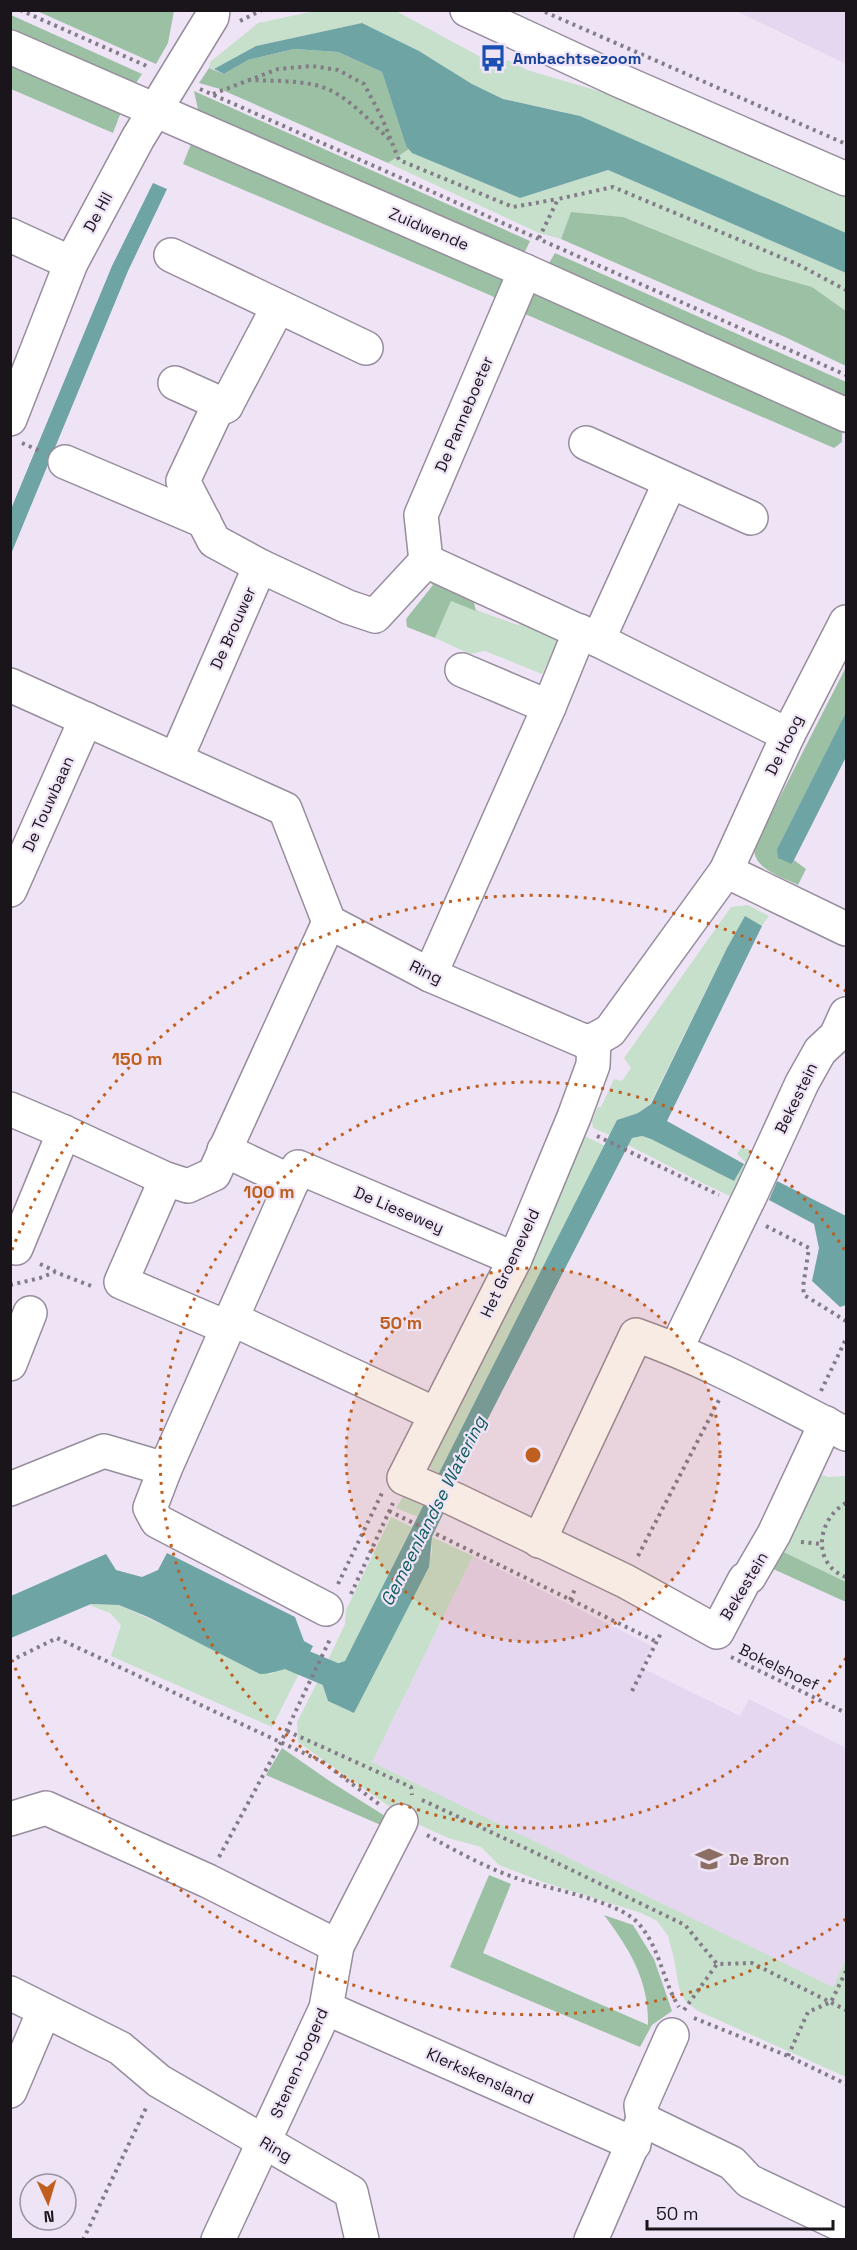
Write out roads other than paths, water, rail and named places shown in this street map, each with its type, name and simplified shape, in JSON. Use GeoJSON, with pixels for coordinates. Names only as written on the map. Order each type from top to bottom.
{"type":"FeatureCollection","features":[{"type":"Feature","properties":{"kind":"street"},"geometry":{"type":"LineString","coordinates":[[467,10],[616,79],[846,179]]}},
{"type":"Feature","properties":{"kind":"street","name":"De Hil"},"geometry":{"type":"LineString","coordinates":[[10,419],[71,263],[155,110],[216,13]]}},
{"type":"Feature","properties":{"kind":"street","name":"Zuidwende"},"geometry":{"type":"LineString","coordinates":[[10,47],[525,271],[846,415]]}},
{"type":"Feature","properties":{"kind":"street"},"geometry":{"type":"LineString","coordinates":[[10,235],[71,263]]}},
{"type":"Feature","properties":{"kind":"street"},"geometry":{"type":"LineString","coordinates":[[171,255],[366,348]]}},
{"type":"Feature","properties":{"kind":"street","name":"De Panneboeter"},"geometry":{"type":"LineString","coordinates":[[426,561],[421,515],[525,271]]}},
{"type":"Feature","properties":{"kind":"street","name":"De Brouwer"},"geometry":{"type":"LineString","coordinates":[[176,759],[260,566],[214,541],[183,481],[216,411],[226,406],[278,308]]}},
{"type":"Feature","properties":{"kind":"street"},"geometry":{"type":"LineString","coordinates":[[175,383],[226,406]]}},
{"type":"Feature","properties":{"kind":"street"},"geometry":{"type":"LineString","coordinates":[[586,442],[751,518]]}},
{"type":"Feature","properties":{"kind":"street"},"geometry":{"type":"LineString","coordinates":[[65,462],[204,521]]}},
{"type":"Feature","properties":{"kind":"street"},"geometry":{"type":"LineString","coordinates":[[430,975],[549,707],[670,482]]}},
{"type":"Feature","properties":{"kind":"street"},"geometry":{"type":"LineString","coordinates":[[260,566],[348,607],[375,616],[426,561],[589,636],[788,735]]}},
{"type":"Feature","properties":{"kind":"street","name":"De Hoog"},"geometry":{"type":"LineString","coordinates":[[726,871],[788,735],[846,622]]}},
{"type":"Feature","properties":{"kind":"street"},"geometry":{"type":"LineString","coordinates":[[462,670],[549,707]]}},
{"type":"Feature","properties":{"kind":"street"},"geometry":{"type":"LineString","coordinates":[[10,685],[285,809],[329,922],[214,1174],[188,1186],[166,1179],[10,1109]]}},
{"type":"Feature","properties":{"kind":"street","name":"De Touwbaan"},"geometry":{"type":"LineString","coordinates":[[10,890],[86,719]]}},
{"type":"Feature","properties":{"kind":"street"},"geometry":{"type":"LineString","coordinates":[[594,1040],[610,1031],[726,871],[846,929]]}},
{"type":"Feature","properties":{"kind":"street","name":"Ring"},"geometry":{"type":"LineString","coordinates":[[329,922],[430,975],[584,1041],[594,1040]]}},
{"type":"Feature","properties":{"kind":"street","name":"Bekestein"},"geometry":{"type":"LineString","coordinates":[[676,1349],[802,1083],[820,1051],[836,1036],[846,1014]]}},
{"type":"Feature","properties":{"kind":"street","name":"Het Groeneveld"},"geometry":{"type":"LineString","coordinates":[[428,1488],[435,1414],[515,1259],[593,1065],[594,1040]]}},
{"type":"Feature","properties":{"kind":"street"},"geometry":{"type":"LineString","coordinates":[[16,1248],[64,1132]]}},
{"type":"Feature","properties":{"kind":"street"},"geometry":{"type":"LineString","coordinates":[[224,1150],[292,1182],[165,1469],[150,1508],[157,1521],[335,1616]]}},
{"type":"Feature","properties":{"kind":"street","name":"De Liesewey"},"geometry":{"type":"LineString","coordinates":[[292,1182],[298,1167],[515,1259]]}},
{"type":"Feature","properties":{"kind":"street"},"geometry":{"type":"LineString","coordinates":[[166,1179],[121,1282],[230,1323],[435,1414]]}},
{"type":"Feature","properties":{"kind":"street"},"geometry":{"type":"LineString","coordinates":[[10,1364],[30,1313]]}},
{"type":"Feature","properties":{"kind":"street"},"geometry":{"type":"LineString","coordinates":[[539,1540],[636,1335],[676,1349],[827,1424]]}},
{"type":"Feature","properties":{"kind":"street","name":"Bekestein"},"geometry":{"type":"LineString","coordinates":[[428,1488],[625,1581],[717,1632],[745,1579],[749,1577],[774,1534],[827,1424]]}},
{"type":"Feature","properties":{"kind":"street"},"geometry":{"type":"LineString","coordinates":[[10,1489],[104,1450],[165,1469]]}},
{"type":"Feature","properties":{"kind":"street"},"geometry":{"type":"LineString","coordinates":[[13,1810],[46,1808],[208,1881],[337,1946]]}},
{"type":"Feature","properties":{"kind":"street","name":"Stenen-bogerd"},"geometry":{"type":"LineString","coordinates":[[218,2240],[326,2008],[337,1946],[407,1808]]}},
{"type":"Feature","properties":{"kind":"street","name":"Ring"},"geometry":{"type":"LineString","coordinates":[[10,1993],[120,2048],[159,2081],[351,2192],[362,2240]]}},
{"type":"Feature","properties":{"kind":"street","name":"Klerkskensland"},"geometry":{"type":"LineString","coordinates":[[326,2008],[402,2043],[638,2132],[732,2163],[749,2181],[846,2227]]}},
{"type":"Feature","properties":{"kind":"street"},"geometry":{"type":"LineString","coordinates":[[10,2091],[44,2011]]}},
{"type":"Feature","properties":{"kind":"street"},"geometry":{"type":"LineString","coordinates":[[591,2240],[638,2132],[640,2105],[677,2024]]}},
{"type":"Feature","properties":{"kind":"water"},"geometry":{"type":"Polygon","coordinates":[[[362,23],[419,51],[472,84],[503,99],[580,116],[846,233],[846,273],[608,170],[520,198],[412,153],[406,146],[382,72],[338,52],[294,49],[248,60],[224,74],[214,69],[256,46],[362,23]]]}},
{"type":"Feature","properties":{"kind":"water"},"geometry":{"type":"Polygon","coordinates":[[[153,183],[167,189],[128,271],[11,554],[11,509],[112,266],[153,183]]]}},
{"type":"Feature","properties":{"kind":"water"},"geometry":{"type":"Polygon","coordinates":[[[846,712],[846,757],[792,864],[778,858],[777,849],[846,712]]]}},
{"type":"Feature","properties":{"kind":"water"},"geometry":{"type":"Polygon","coordinates":[[[745,916],[762,926],[667,1121],[744,1164],[734,1181],[651,1139],[642,1136],[632,1138],[455,1483],[438,1475],[617,1120],[638,1113],[651,1104],[745,916]]]}},
{"type":"Feature","properties":{"kind":"water"},"geometry":{"type":"Polygon","coordinates":[[[777,1181],[846,1216],[846,1305],[840,1307],[812,1281],[819,1248],[814,1224],[769,1200],[777,1181]]]}},
{"type":"Feature","properties":{"kind":"water"},"geometry":{"type":"Polygon","coordinates":[[[426,1500],[445,1510],[432,1537],[429,1567],[354,1713],[328,1701],[320,1677],[328,1660],[336,1664],[345,1661],[426,1500]]]}},
{"type":"Feature","properties":{"kind":"water"},"geometry":{"type":"Polygon","coordinates":[[[167,1553],[295,1617],[304,1641],[313,1646],[303,1666],[260,1674],[148,1617],[119,1605],[91,1604],[11,1638],[11,1596],[106,1554],[116,1570],[142,1577],[158,1570],[167,1553]]]}},
{"type":"Feature","properties":{"kind":"waterway","name":"Gemeenlandse Watering"},"geometry":{"type":"LineString","coordinates":[[273,1650],[347,1681],[350,1675]]}},
{"type":"Feature","properties":{"kind":"place","name":"Ambachtsezoom"},"geometry":{"type":"Point","coordinates":[493,58]}},
{"type":"Feature","properties":{"kind":"place","name":"De Bron"},"geometry":{"type":"Point","coordinates":[709,1859]}}]}
